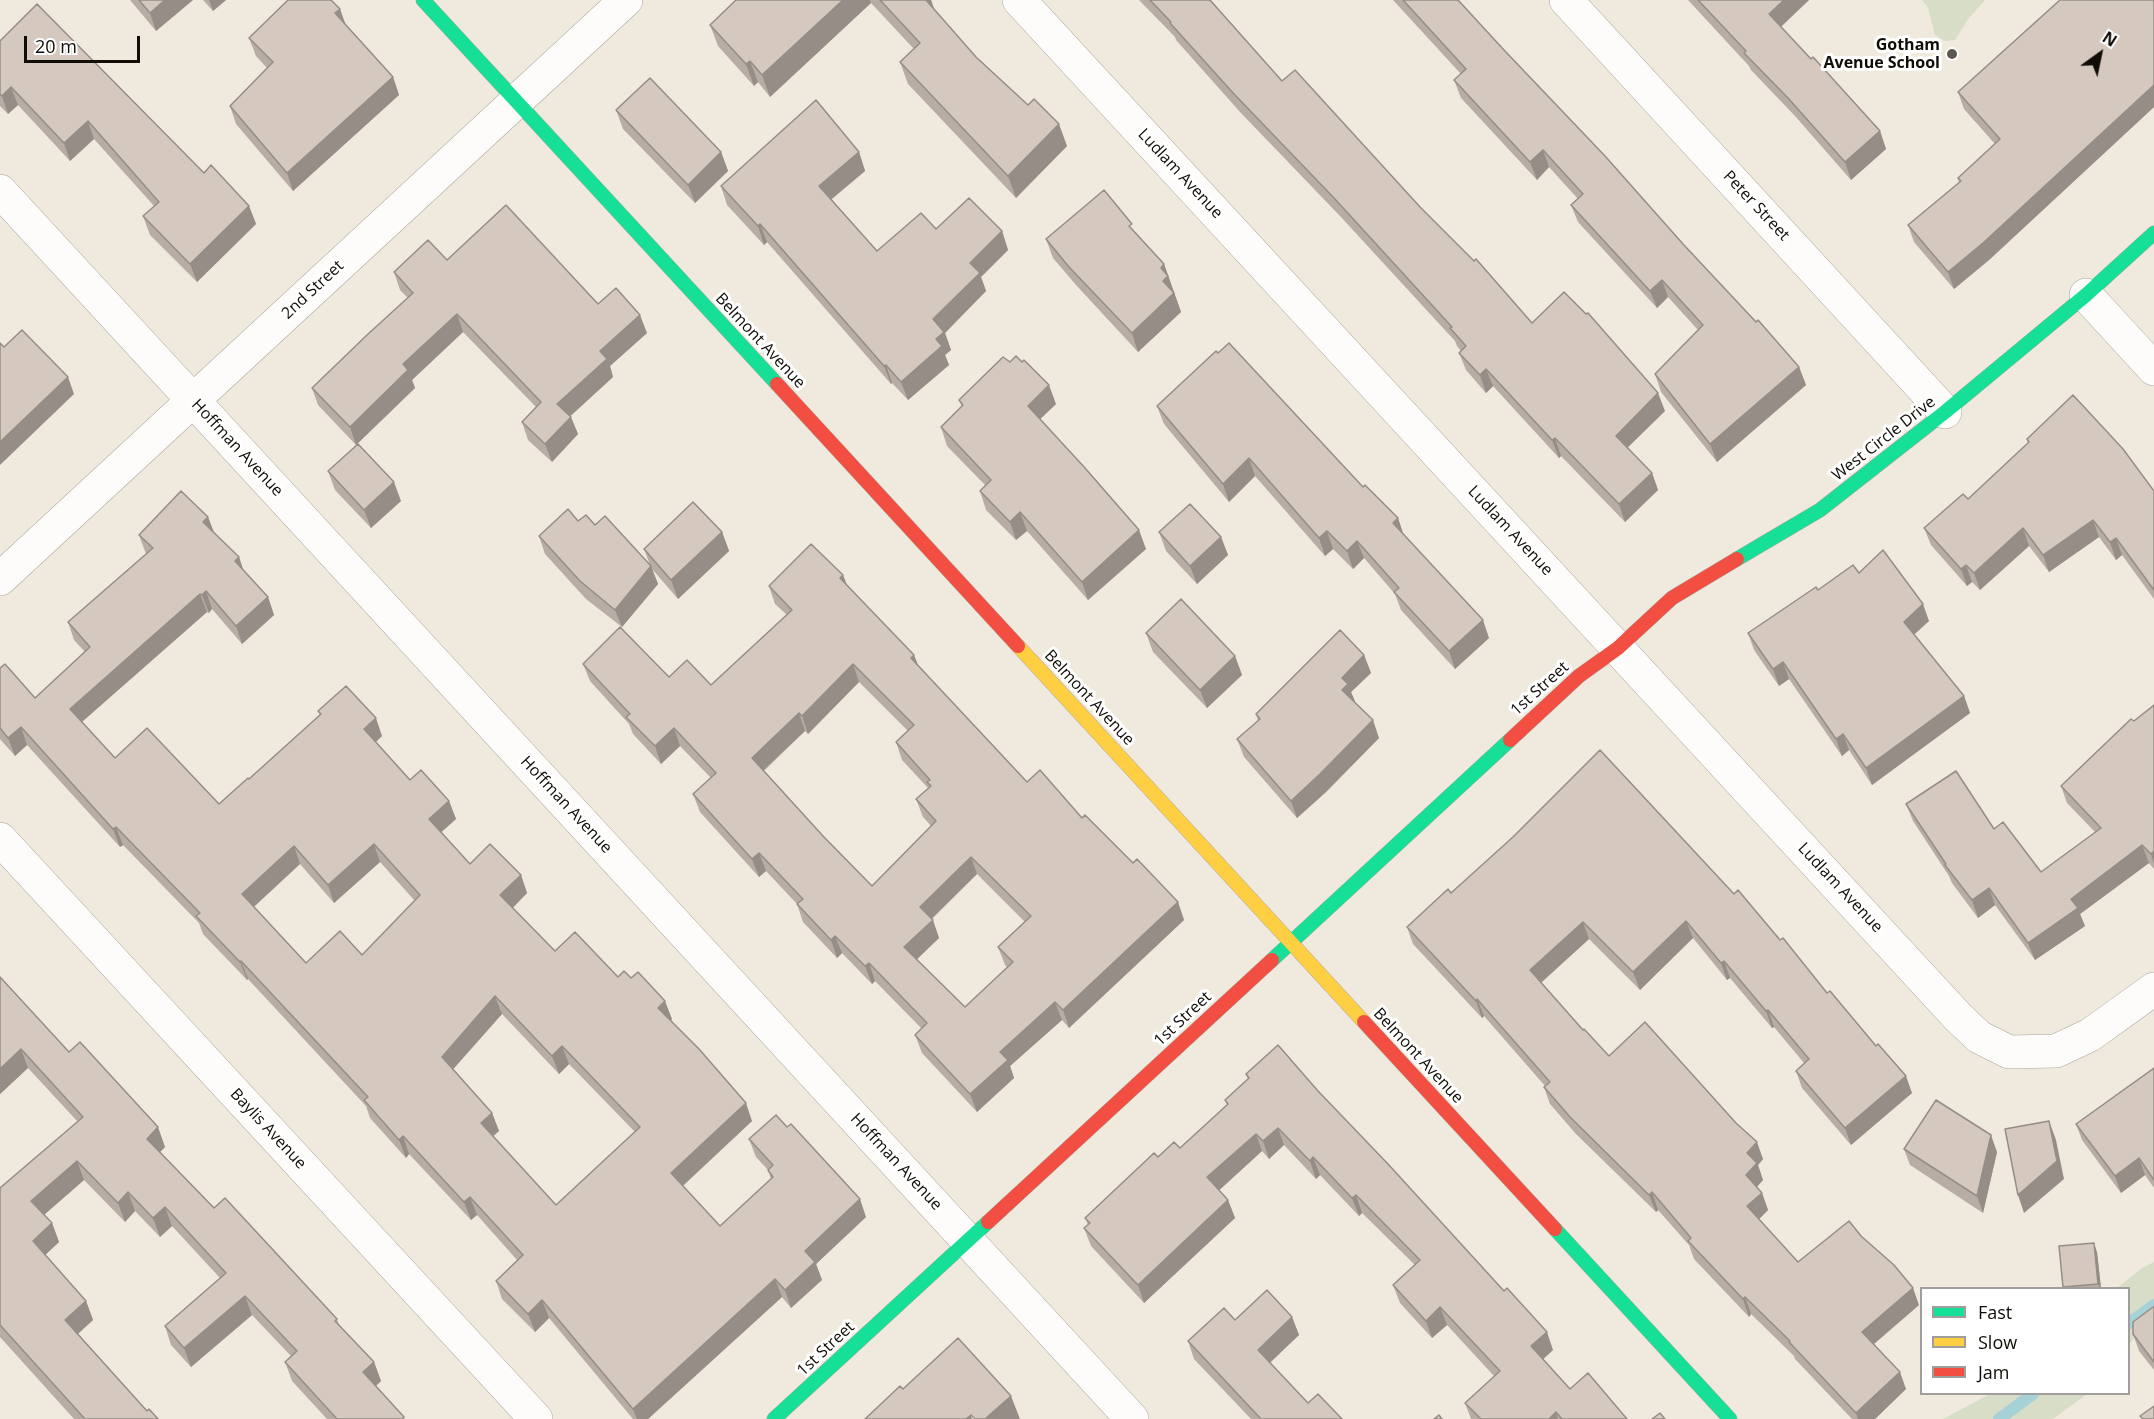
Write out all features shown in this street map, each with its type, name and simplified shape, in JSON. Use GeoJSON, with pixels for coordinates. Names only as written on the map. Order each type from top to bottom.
{"type":"FeatureCollection","features":[{"type":"Feature","properties":{"kind":"street","name":"Belmont Avenue"},"geometry":{"type":"LineString","coordinates":[[423,0],[1730,1419]]}},
{"type":"Feature","properties":{"kind":"street","name":"2nd Street"},"geometry":{"type":"LineString","coordinates":[[0,579],[626,0]]}},
{"type":"Feature","properties":{"kind":"street","name":"Ludlam Avenue"},"geometry":{"type":"LineString","coordinates":[[1019,0],[1958,1017],[1979,1037],[2009,1052],[2056,1051],[2090,1035],[2154,989]]}},
{"type":"Feature","properties":{"kind":"street","name":"Peter Street"},"geometry":{"type":"LineString","coordinates":[[1566,0],[1945,412]]}},
{"type":"Feature","properties":{"kind":"street","name":"Hoffman Avenue"},"geometry":{"type":"LineString","coordinates":[[0,192],[1132,1419]]}},
{"type":"Feature","properties":{"kind":"street","name":"West Circle Drive"},"geometry":{"type":"LineString","coordinates":[[1618,648],[1672,598],[1820,510],[1945,412],[2086,296],[2154,233]]}},
{"type":"Feature","properties":{"kind":"street"},"geometry":{"type":"LineString","coordinates":[[2086,296],[2154,369]]}},
{"type":"Feature","properties":{"kind":"street","name":"1st Street"},"geometry":{"type":"LineString","coordinates":[[774,1419],[1579,676],[1618,648]]}},
{"type":"Feature","properties":{"kind":"street","name":"Baylis Avenue"},"geometry":{"type":"LineString","coordinates":[[0,839],[536,1419]]}},
{"type":"Feature","properties":{"kind":"green space"},"geometry":{"type":"Polygon","coordinates":[[[1922,0],[1985,0],[1969,18],[1955,40],[1945,41],[1935,35],[1928,8],[1922,0]]]}},
{"type":"Feature","properties":{"kind":"green space"},"geometry":{"type":"Polygon","coordinates":[[[2154,1262],[2154,1323],[2141,1330],[2130,1343],[2130,1287],[2118,1287],[2142,1268],[2154,1262]]]}},
{"type":"Feature","properties":{"kind":"green space"},"geometry":{"type":"Polygon","coordinates":[[[1988,1395],[2086,1395],[2053,1419],[1943,1419],[1988,1395]]]}},
{"type":"Feature","properties":{"kind":"building"},"geometry":{"type":"Polygon","coordinates":[[[139,0],[165,0],[150,13],[139,0]]]}},
{"type":"Feature","properties":{"kind":"building"},"geometry":{"type":"Polygon","coordinates":[[[288,0],[331,0],[340,9],[335,13],[393,77],[287,173],[230,106],[273,62],[249,38],[288,0]]]}},
{"type":"Feature","properties":{"kind":"building"},"geometry":{"type":"Polygon","coordinates":[[[736,0],[843,0],[762,75],[750,61],[746,64],[710,25],[736,0]]]}},
{"type":"Feature","properties":{"kind":"building"},"geometry":{"type":"Polygon","coordinates":[[[880,0],[926,0],[976,57],[1028,105],[1034,99],[1059,124],[1008,176],[900,62],[920,43],[880,0]]]}},
{"type":"Feature","properties":{"kind":"building"},"geometry":{"type":"Polygon","coordinates":[[[1150,0],[1210,0],[1282,81],[1295,70],[1421,208],[1474,261],[1476,259],[1532,323],[1564,292],[1586,314],[1588,313],[1658,393],[1616,436],[1652,473],[1619,504],[1555,438],[1552,440],[1486,369],[1480,375],[1459,353],[1466,346],[1450,328],[1452,327],[1334,198],[1234,94],[1150,0]]]}},
{"type":"Feature","properties":{"kind":"building"},"geometry":{"type":"Polygon","coordinates":[[[1403,0],[1458,0],[1605,156],[1756,322],[1758,320],[1799,367],[1710,444],[1655,374],[1703,325],[1662,280],[1650,291],[1571,205],[1583,194],[1543,150],[1530,162],[1454,80],[1466,69],[1403,0]]]}},
{"type":"Feature","properties":{"kind":"building"},"geometry":{"type":"Polygon","coordinates":[[[1698,0],[1784,0],[1769,14],[1811,59],[1813,57],[1880,131],[1845,162],[1698,0]]]}},
{"type":"Feature","properties":{"kind":"building"},"geometry":{"type":"Polygon","coordinates":[[[2060,0],[2154,0],[2154,85],[1983,243],[1948,272],[1908,225],[1961,181],[1958,178],[2000,139],[1958,92],[2060,0]]]}},
{"type":"Feature","properties":{"kind":"building"},"geometry":{"type":"Polygon","coordinates":[[[37,4],[204,173],[211,165],[249,206],[190,264],[143,216],[159,202],[88,121],[64,143],[11,87],[2,96],[0,94],[0,41],[37,4]]]}},
{"type":"Feature","properties":{"kind":"building"},"geometry":{"type":"Polygon","coordinates":[[[650,78],[721,152],[688,185],[616,110],[650,78]]]}},
{"type":"Feature","properties":{"kind":"building"},"geometry":{"type":"Polygon","coordinates":[[[816,100],[859,152],[819,186],[877,251],[921,213],[936,229],[969,198],[1002,231],[970,263],[980,273],[933,319],[944,332],[936,339],[942,346],[901,382],[886,365],[884,366],[760,224],[758,226],[721,186],[816,100]]]}},
{"type":"Feature","properties":{"kind":"building"},"geometry":{"type":"Polygon","coordinates":[[[1104,190],[1132,224],[1129,226],[1164,264],[1161,268],[1168,276],[1163,281],[1174,293],[1132,333],[1069,267],[1046,239],[1104,190]]]}},
{"type":"Feature","properties":{"kind":"building"},"geometry":{"type":"Polygon","coordinates":[[[506,205],[598,304],[616,288],[640,315],[600,351],[607,359],[557,404],[571,417],[545,444],[522,422],[541,402],[457,314],[403,364],[408,370],[350,427],[312,388],[413,293],[394,272],[428,240],[447,260],[506,205]]]}},
{"type":"Feature","properties":{"kind":"building"},"geometry":{"type":"Polygon","coordinates":[[[22,330],[68,377],[0,442],[0,343],[4,347],[22,330]]]}},
{"type":"Feature","properties":{"kind":"building"},"geometry":{"type":"Polygon","coordinates":[[[1229,343],[1363,487],[1365,485],[1398,518],[1393,523],[1483,620],[1449,651],[1394,592],[1399,588],[1357,541],[1347,551],[1327,531],[1319,538],[1249,458],[1223,484],[1157,406],[1216,351],[1218,353],[1229,343]]]}},
{"type":"Feature","properties":{"kind":"building"},"geometry":{"type":"Polygon","coordinates":[[[1016,356],[1022,362],[1024,360],[1049,385],[1028,406],[1139,530],[1082,582],[1020,512],[1010,522],[980,491],[991,480],[941,427],[963,405],[959,400],[1003,357],[1010,362],[1016,356]]]}},
{"type":"Feature","properties":{"kind":"building"},"geometry":{"type":"Polygon","coordinates":[[[2073,395],[2123,449],[2154,491],[2154,590],[2116,538],[2110,542],[2093,520],[2043,555],[2023,528],[1974,573],[1966,565],[1961,569],[1924,528],[1963,494],[1968,499],[2029,442],[2027,439],[2073,395]]]}},
{"type":"Feature","properties":{"kind":"building"},"geometry":{"type":"Polygon","coordinates":[[[358,444],[394,482],[364,510],[328,471],[358,444]]]}},
{"type":"Feature","properties":{"kind":"building"},"geometry":{"type":"Polygon","coordinates":[[[181,491],[208,517],[203,522],[239,557],[235,561],[268,597],[236,626],[206,591],[200,594],[70,709],[115,758],[147,728],[219,804],[321,714],[318,711],[346,686],[376,718],[364,729],[410,780],[421,770],[449,801],[429,819],[470,864],[490,844],[521,875],[500,895],[555,951],[575,932],[618,977],[624,971],[631,978],[638,972],[665,1001],[658,1008],[699,1049],[746,1103],[671,1173],[720,1226],[773,1177],[768,1170],[773,1165],[749,1139],[776,1115],[787,1127],[791,1124],[860,1199],[805,1251],[815,1262],[785,1290],[775,1279],[633,1409],[542,1300],[528,1314],[496,1281],[523,1255],[470,1197],[464,1202],[403,1136],[399,1140],[364,1100],[368,1097],[196,916],[200,913],[116,827],[113,829],[21,727],[8,738],[0,728],[0,668],[5,664],[35,698],[90,647],[68,622],[153,548],[139,535],[181,491]],[[374,844],[328,885],[294,846],[242,894],[306,963],[340,931],[362,955],[420,895],[374,844]],[[495,996],[442,1057],[492,1113],[481,1123],[556,1205],[640,1127],[562,1046],[552,1056],[495,996]]]}},
{"type":"Feature","properties":{"kind":"building"},"geometry":{"type":"Polygon","coordinates":[[[693,502],[722,532],[671,580],[644,549],[693,502]]]}},
{"type":"Feature","properties":{"kind":"building"},"geometry":{"type":"Polygon","coordinates":[[[1190,504],[1221,537],[1190,566],[1159,532],[1190,504]]]}},
{"type":"Feature","properties":{"kind":"building"},"geometry":{"type":"Polygon","coordinates":[[[568,509],[578,521],[586,515],[595,525],[605,516],[651,566],[615,610],[580,581],[539,536],[568,509]]]}},
{"type":"Feature","properties":{"kind":"building"},"geometry":{"type":"Polygon","coordinates":[[[811,544],[843,575],[840,578],[914,655],[911,658],[1027,782],[1040,770],[1082,818],[1085,815],[1133,863],[1137,859],[1178,902],[1063,1010],[1055,1002],[1000,1052],[1008,1060],[970,1094],[915,1035],[927,1023],[869,963],[865,966],[835,936],[831,940],[797,904],[803,899],[759,853],[752,859],[693,794],[716,773],[674,728],[655,746],[626,717],[630,714],[583,664],[620,627],[669,677],[687,660],[711,685],[792,610],[769,586],[811,544]],[[853,664],[802,716],[799,713],[752,758],[872,886],[936,821],[916,799],[931,786],[927,782],[930,780],[896,742],[914,725],[853,664]],[[971,857],[920,907],[933,920],[904,947],[965,1007],[1013,962],[998,947],[1031,916],[971,857]]]}},
{"type":"Feature","properties":{"kind":"building"},"geometry":{"type":"Polygon","coordinates":[[[1883,550],[1923,604],[1904,622],[1964,696],[1866,768],[1843,734],[1836,739],[1783,662],[1773,669],[1748,633],[1816,587],[1818,590],[1853,565],[1859,573],[1883,550]]]}},
{"type":"Feature","properties":{"kind":"building"},"geometry":{"type":"Polygon","coordinates":[[[1181,599],[1235,656],[1200,690],[1146,633],[1181,599]]]}},
{"type":"Feature","properties":{"kind":"building"},"geometry":{"type":"Polygon","coordinates":[[[1340,630],[1364,655],[1342,678],[1348,684],[1342,690],[1373,720],[1291,801],[1237,739],[1260,719],[1256,714],[1340,630]]]}},
{"type":"Feature","properties":{"kind":"building"},"geometry":{"type":"Polygon","coordinates":[[[2154,705],[2154,851],[2151,854],[2142,845],[2071,899],[2078,908],[2028,943],[1989,888],[1972,900],[1945,865],[1906,804],[1956,771],[1994,829],[2003,822],[2041,872],[2101,828],[2061,786],[2131,719],[2134,721],[2154,705]]]}},
{"type":"Feature","properties":{"kind":"building"},"geometry":{"type":"Polygon","coordinates":[[[1600,750],[1734,894],[1738,890],[1780,940],[1783,938],[1827,993],[1830,991],[1876,1046],[1878,1044],[1906,1076],[1845,1128],[1796,1071],[1809,1059],[1768,1010],[1766,1011],[1724,961],[1721,963],[1686,921],[1633,972],[1583,922],[1530,970],[1609,1056],[1645,1022],[1736,1123],[1757,1142],[1747,1153],[1757,1163],[1746,1175],[1762,1193],[1747,1206],[1798,1262],[1849,1221],[1861,1236],[1894,1265],[1913,1288],[1862,1332],[1900,1372],[1856,1413],[1790,1341],[1745,1297],[1743,1299],[1688,1241],[1691,1238],[1652,1192],[1649,1195],[1570,1117],[1544,1087],[1550,1082],[1477,999],[1476,1001],[1407,927],[1448,889],[1451,893],[1513,837],[1600,750]]]}},
{"type":"Feature","properties":{"kind":"building"},"geometry":{"type":"Polygon","coordinates":[[[0,977],[69,1052],[80,1042],[158,1127],[147,1139],[214,1208],[225,1198],[337,1319],[335,1321],[374,1362],[363,1372],[404,1417],[402,1419],[337,1419],[285,1362],[297,1351],[245,1296],[184,1348],[165,1326],[226,1273],[165,1207],[153,1218],[128,1192],[118,1203],[77,1161],[31,1201],[52,1223],[33,1241],[86,1301],[65,1320],[147,1411],[149,1409],[158,1419],[85,1419],[0,1325],[0,1188],[83,1117],[21,1049],[0,1069],[0,977]]]}},
{"type":"Feature","properties":{"kind":"building"},"geometry":{"type":"Polygon","coordinates":[[[1278,1045],[1504,1291],[1507,1288],[1547,1332],[1531,1346],[1570,1389],[1588,1373],[1627,1419],[1562,1419],[1556,1412],[1549,1419],[1481,1419],[1465,1403],[1500,1371],[1440,1307],[1426,1321],[1393,1285],[1420,1260],[1356,1195],[1352,1198],[1313,1157],[1310,1161],[1278,1128],[1263,1141],[1256,1134],[1207,1177],[1228,1200],[1138,1285],[1084,1228],[1090,1223],[1085,1218],[1154,1153],[1158,1157],[1174,1142],[1180,1148],[1228,1104],[1225,1100],[1249,1078],[1246,1074],[1278,1045]]]}},
{"type":"Feature","properties":{"kind":"building"},"geometry":{"type":"Polygon","coordinates":[[[2154,1068],[2154,1180],[2139,1158],[2115,1176],[2076,1124],[2154,1068]]]}},
{"type":"Feature","properties":{"kind":"building"},"geometry":{"type":"Polygon","coordinates":[[[1936,1100],[1991,1135],[1977,1196],[1904,1149],[1936,1100]]]}},
{"type":"Feature","properties":{"kind":"building"},"geometry":{"type":"Polygon","coordinates":[[[2049,1121],[2057,1161],[2018,1195],[2005,1129],[2049,1121]]]}},
{"type":"Feature","properties":{"kind":"building"},"geometry":{"type":"Polygon","coordinates":[[[2094,1243],[2098,1284],[2063,1287],[2059,1246],[2094,1243]]]}},
{"type":"Feature","properties":{"kind":"building"},"geometry":{"type":"Polygon","coordinates":[[[1267,1290],[1292,1317],[1258,1350],[1308,1403],[1318,1394],[1342,1419],[1261,1419],[1188,1341],[1224,1308],[1235,1320],[1267,1290]]]}},
{"type":"Feature","properties":{"kind":"building"},"geometry":{"type":"Polygon","coordinates":[[[2153,1307],[2154,1362],[2133,1334],[2133,1322],[2153,1307]]]}},
{"type":"Feature","properties":{"kind":"building"},"geometry":{"type":"Polygon","coordinates":[[[958,1338],[1011,1396],[985,1419],[975,1419],[971,1415],[966,1419],[865,1419],[900,1386],[903,1389],[958,1338]]]}},
{"type":"Feature","properties":{"kind":"building"},"geometry":{"type":"Polygon","coordinates":[[[2154,1406],[2154,1419],[2143,1419],[2140,1416],[2154,1406]]]}},
{"type":"Feature","properties":{"kind":"building"},"geometry":{"type":"Polygon","coordinates":[[[1660,1413],[1665,1419],[1652,1419],[1660,1413]]]}},
{"type":"Feature","properties":{"kind":"waterway"},"geometry":{"type":"LineString","coordinates":[[2130,1323],[2154,1305]]}},
{"type":"Feature","properties":{"kind":"waterway"},"geometry":{"type":"LineString","coordinates":[[1999,1419],[2032,1395]]}},
{"type":"Feature","properties":{"kind":"traffic: fast"},"geometry":{"type":"LineString","coordinates":[[423,0],[777,384]]}},
{"type":"Feature","properties":{"kind":"traffic: fast"},"geometry":{"type":"LineString","coordinates":[[1737,559],[1820,510],[1945,412],[2086,295],[2154,233]]}},
{"type":"Feature","properties":{"kind":"traffic: fast"},"geometry":{"type":"LineString","coordinates":[[1272,960],[1510,740]]}},
{"type":"Feature","properties":{"kind":"traffic: fast"},"geometry":{"type":"LineString","coordinates":[[774,1419],[988,1222]]}},
{"type":"Feature","properties":{"kind":"traffic: fast"},"geometry":{"type":"LineString","coordinates":[[1555,1229],[1730,1419]]}},
{"type":"Feature","properties":{"kind":"traffic: slow"},"geometry":{"type":"LineString","coordinates":[[1018,646],[1364,1022]]}},
{"type":"Feature","properties":{"kind":"traffic: jam"},"geometry":{"type":"LineString","coordinates":[[777,384],[1018,646]]}},
{"type":"Feature","properties":{"kind":"traffic: jam"},"geometry":{"type":"LineString","coordinates":[[1510,740],[1579,676],[1618,648],[1672,598],[1737,559]]}},
{"type":"Feature","properties":{"kind":"traffic: jam"},"geometry":{"type":"LineString","coordinates":[[988,1222],[1272,960]]}},
{"type":"Feature","properties":{"kind":"traffic: jam"},"geometry":{"type":"LineString","coordinates":[[1364,1022],[1555,1229]]}},
{"type":"Feature","properties":{"kind":"place","name":"Gotham Avenue School"},"geometry":{"type":"Point","coordinates":[1952,54]}}]}
